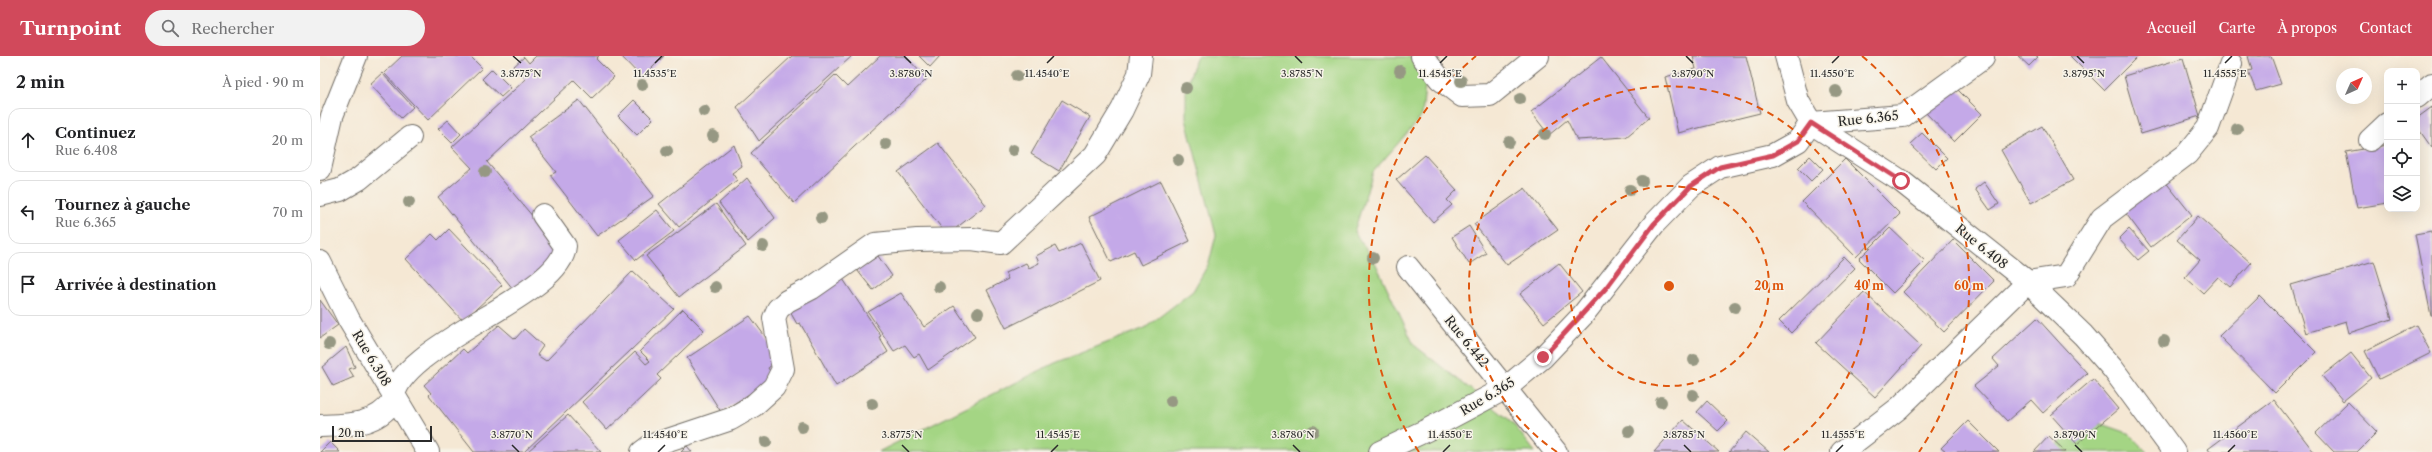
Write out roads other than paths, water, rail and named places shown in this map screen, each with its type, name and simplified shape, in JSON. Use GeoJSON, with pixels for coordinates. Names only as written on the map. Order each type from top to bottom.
{"type":"FeatureCollection","features":[{"type":"Feature","properties":{"kind":"street"},"geometry":{"type":"LineString","coordinates":[[320,169],[332,116],[356,56]]}},
{"type":"Feature","properties":{"kind":"street"},"geometry":{"type":"LineString","coordinates":[[642,452],[650,446],[731,419],[753,406],[774,387],[783,369],[774,318],[778,309],[787,301],[812,288],[875,244],[925,240],[972,239],[1001,243],[1095,155],[1122,110],[1138,74],[1141,56]]}},
{"type":"Feature","properties":{"kind":"street"},"geometry":{"type":"LineString","coordinates":[[1422,56],[1440,79],[1462,96],[1490,95],[1538,56]]}},
{"type":"Feature","properties":{"kind":"street","name":"Rue 6.408"},"geometry":{"type":"LineString","coordinates":[[1786,56],[1798,101],[1811,123],[1901,181],[2028,282],[2083,336],[2113,369],[2174,452]]}},
{"type":"Feature","properties":{"kind":"street","name":"Rue 6.365"},"geometry":{"type":"LineString","coordinates":[[1380,452],[1427,430],[1506,388],[1543,357],[1582,316],[1654,224],[1691,186],[1720,167],[1773,155],[1798,141],[1811,123],[1903,116],[1983,58]]}},
{"type":"Feature","properties":{"kind":"street"},"geometry":{"type":"LineString","coordinates":[[1842,452],[1899,408],[2028,282],[2066,276],[2102,218],[2187,154],[2208,128],[2231,64]]}},
{"type":"Feature","properties":{"kind":"street"},"geometry":{"type":"LineString","coordinates":[[2420,94],[2432,84]]}},
{"type":"Feature","properties":{"kind":"street"},"geometry":{"type":"LineString","coordinates":[[2370,140],[2384,127]]}},
{"type":"Feature","properties":{"kind":"street"},"geometry":{"type":"LineString","coordinates":[[320,195],[340,190],[359,179],[410,137]]}},
{"type":"Feature","properties":{"kind":"street"},"geometry":{"type":"LineString","coordinates":[[320,426],[357,423],[377,418],[393,401],[393,394],[405,375],[474,323],[524,294],[553,271],[563,259],[566,246],[543,215]]}},
{"type":"Feature","properties":{"kind":"street","name":"Rue 6.308"},"geometry":{"type":"LineString","coordinates":[[320,262],[349,320],[428,452]]}},
{"type":"Feature","properties":{"kind":"street","name":"Rue 6.442"},"geometry":{"type":"LineString","coordinates":[[1408,267],[1556,452]]}}]}
